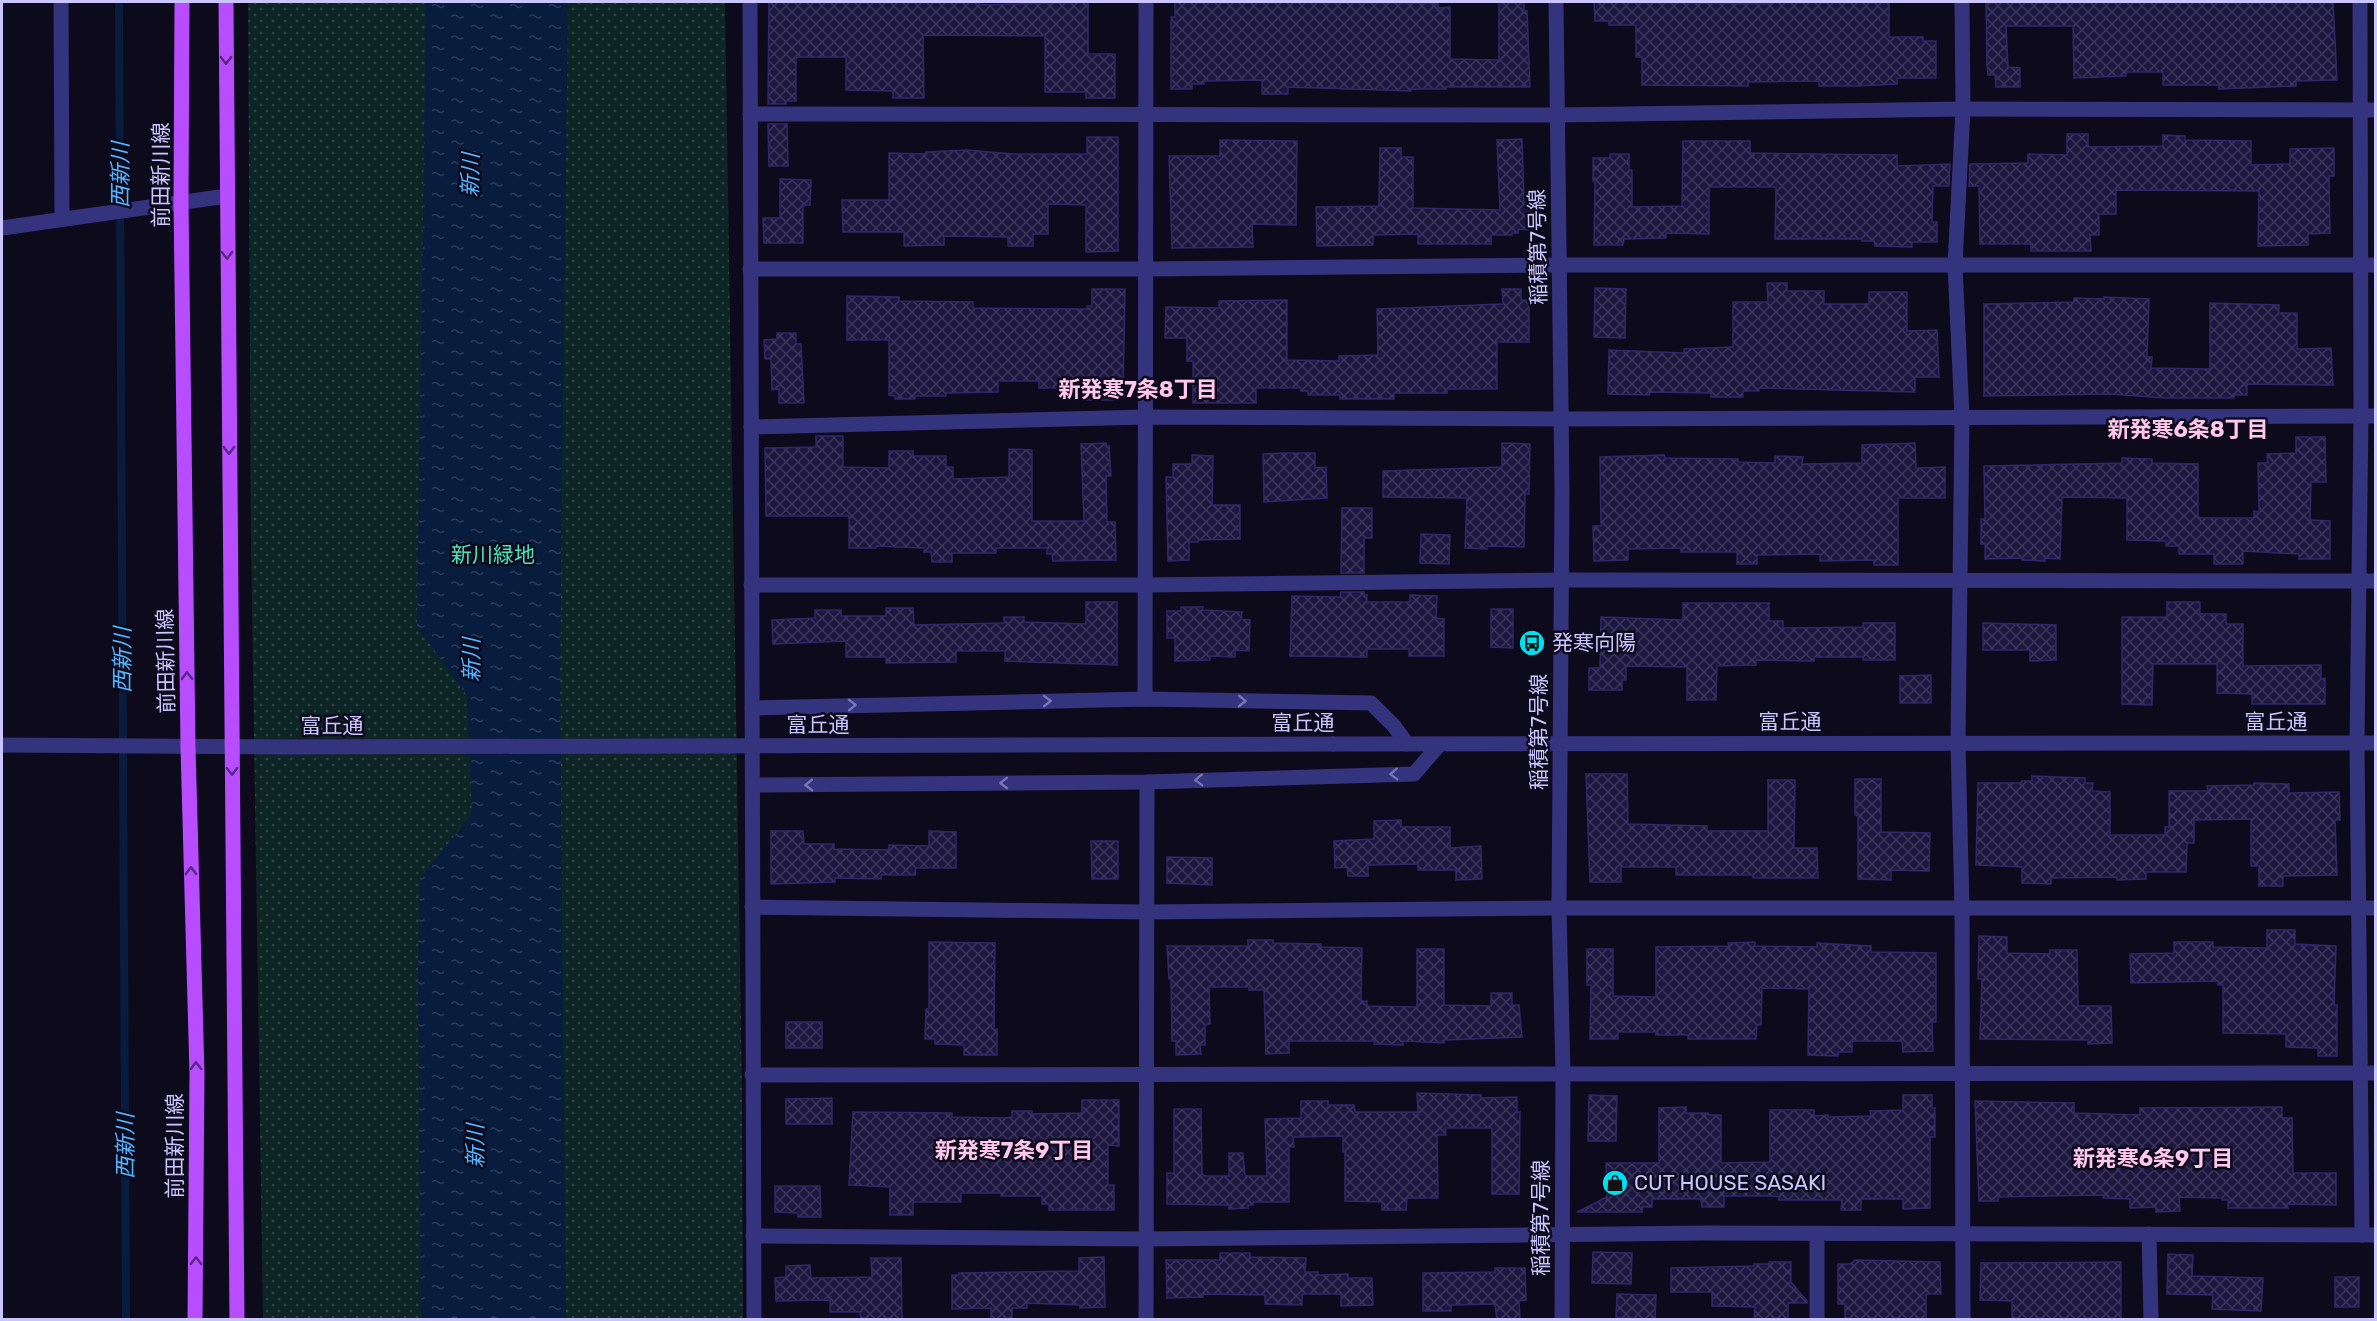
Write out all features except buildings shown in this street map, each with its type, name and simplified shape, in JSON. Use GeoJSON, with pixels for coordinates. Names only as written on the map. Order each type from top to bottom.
{"type":"FeatureCollection","features":[{"type":"Feature","properties":{"kind":"main road","name":"前田新川線"},"geometry":{"type":"LineString","coordinates":[[182,2],[181,202],[188,747],[197,1074],[195,1320]]}},
{"type":"Feature","properties":{"kind":"main road"},"geometry":{"type":"LineString","coordinates":[[226,2],[237,1320]]}},
{"type":"Feature","properties":{"kind":"street"},"geometry":{"type":"LineString","coordinates":[[61,2],[62,219]]}},
{"type":"Feature","properties":{"kind":"street"},"geometry":{"type":"LineString","coordinates":[[750,2],[754,1320]]}},
{"type":"Feature","properties":{"kind":"street"},"geometry":{"type":"LineString","coordinates":[[1145,699],[1146,2]]}},
{"type":"Feature","properties":{"kind":"street","name":"稲積第7号線"},"geometry":{"type":"LineString","coordinates":[[1556,2],[1561,419],[1558,908],[1563,1072],[1562,1320]]}},
{"type":"Feature","properties":{"kind":"street"},"geometry":{"type":"LineString","coordinates":[[1962,2],[1962,109],[1955,265],[1962,417],[1958,743],[1962,908],[1963,1320]]}},
{"type":"Feature","properties":{"kind":"street"},"geometry":{"type":"LineString","coordinates":[[753,1236],[1146,1239],[1562,1235],[2369,1235],[2369,1073],[2359,908],[2357,743],[2360,581],[2368,416],[2368,110],[2360,2]]}},
{"type":"Feature","properties":{"kind":"street"},"geometry":{"type":"LineString","coordinates":[[750,114],[1557,116],[1962,109],[2368,110]]}},
{"type":"Feature","properties":{"kind":"street"},"geometry":{"type":"LineString","coordinates":[[2,228],[227,196]]}},
{"type":"Feature","properties":{"kind":"street"},"geometry":{"type":"LineString","coordinates":[[750,269],[1146,269],[1559,265],[2368,266]]}},
{"type":"Feature","properties":{"kind":"street"},"geometry":{"type":"LineString","coordinates":[[751,426],[1146,417],[1561,419],[2368,416]]}},
{"type":"Feature","properties":{"kind":"street"},"geometry":{"type":"LineString","coordinates":[[752,585],[1146,585],[1561,580],[2376,581]]}},
{"type":"Feature","properties":{"kind":"street"},"geometry":{"type":"LineString","coordinates":[[752,708],[1145,699],[1371,703],[1394,726],[1407,744]]}},
{"type":"Feature","properties":{"kind":"street","name":"富丘通"},"geometry":{"type":"LineString","coordinates":[[2,745],[232,748],[1560,743],[2376,743]]}},
{"type":"Feature","properties":{"kind":"street"},"geometry":{"type":"LineString","coordinates":[[753,785],[1147,782],[1414,774],[1439,745]]}},
{"type":"Feature","properties":{"kind":"street"},"geometry":{"type":"LineString","coordinates":[[1146,1320],[1147,782]]}},
{"type":"Feature","properties":{"kind":"street"},"geometry":{"type":"LineString","coordinates":[[752,907],[1146,912],[1558,908],[2376,908]]}},
{"type":"Feature","properties":{"kind":"street"},"geometry":{"type":"LineString","coordinates":[[752,1075],[1563,1072],[2369,1073]]}},
{"type":"Feature","properties":{"kind":"street"},"geometry":{"type":"LineString","coordinates":[[2149,1234],[2151,1320]]}},
{"type":"Feature","properties":{"kind":"street"},"geometry":{"type":"LineString","coordinates":[[1817,1235],[1817,1320]]}},
{"type":"Feature","properties":{"kind":"green space","name":"新川緑地"},"geometry":{"type":"Polygon","coordinates":[[[248,2],[725,2],[742,1097],[743,1319],[263,1319],[251,543],[248,2]]]}},
{"type":"Feature","properties":{"kind":"water","name":"新川"},"geometry":{"type":"Polygon","coordinates":[[[426,2],[568,2],[560,673],[566,1319],[421,1319],[418,974],[420,878],[472,814],[467,696],[417,626],[426,2]]]}},
{"type":"Feature","properties":{"kind":"waterway","name":"西新川"},"geometry":{"type":"LineString","coordinates":[[119,2],[126,1320]]}},
{"type":"Feature","properties":{"kind":"place","name":"発寒向陽"},"geometry":{"type":"Point","coordinates":[1532,643]}},
{"type":"Feature","properties":{"kind":"place","name":"CUT HOUSE SASAKI"},"geometry":{"type":"Point","coordinates":[1615,1183]}},
{"type":"Feature","properties":{"kind":"district","name":"新発寒7条8丁目"},"geometry":{"type":"Point","coordinates":[1138,389]}},
{"type":"Feature","properties":{"kind":"district","name":"新発寒6条8丁目"},"geometry":{"type":"Point","coordinates":[2188,429]}},
{"type":"Feature","properties":{"kind":"district","name":"新発寒7条9丁目"},"geometry":{"type":"Point","coordinates":[1014,1150]}},
{"type":"Feature","properties":{"kind":"district","name":"新発寒6条9丁目"},"geometry":{"type":"Point","coordinates":[2153,1158]}}]}
